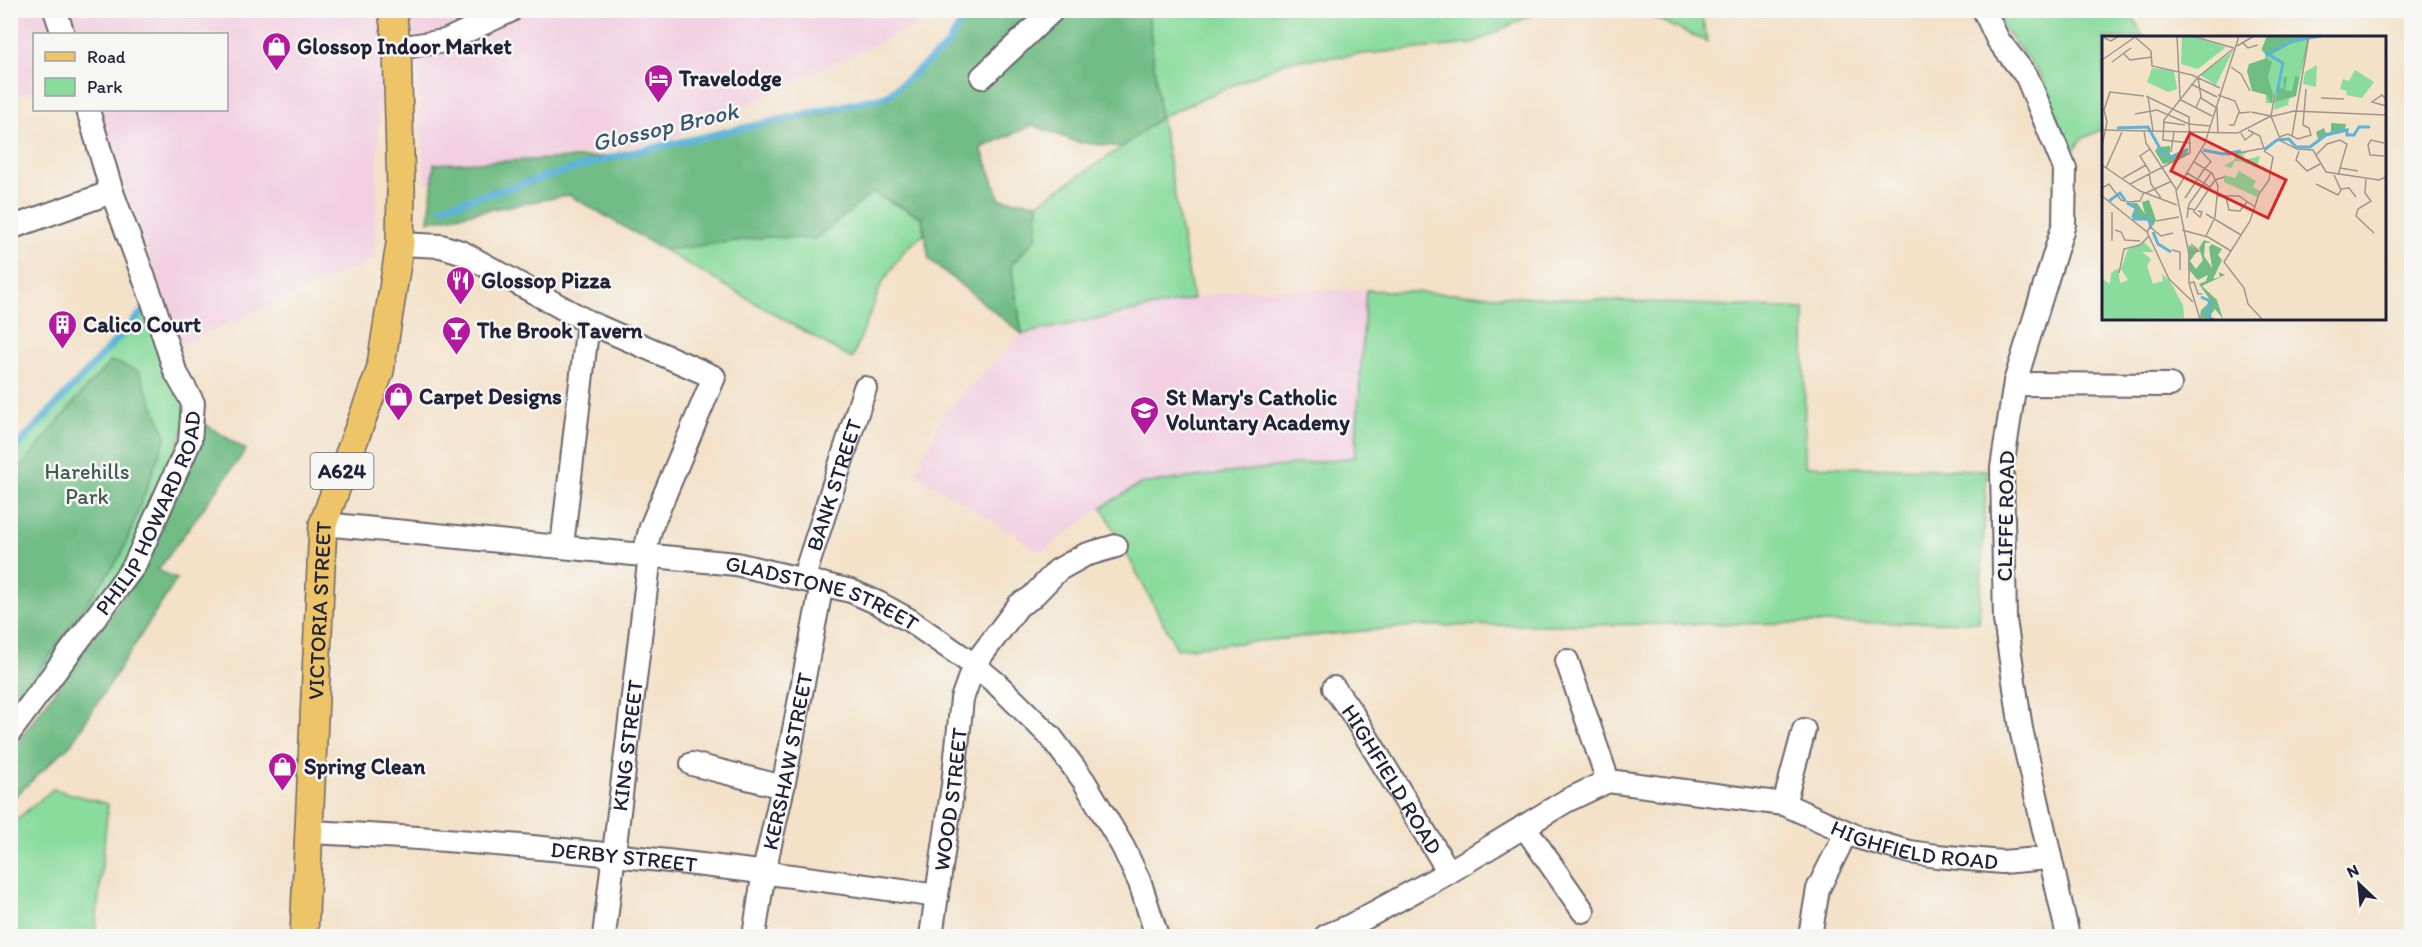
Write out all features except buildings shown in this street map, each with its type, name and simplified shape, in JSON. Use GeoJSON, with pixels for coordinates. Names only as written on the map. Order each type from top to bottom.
{"type":"FeatureCollection","features":[{"type":"Feature","properties":{"kind":"main road","name":"VICTORIA STREET"},"geometry":{"type":"LineString","coordinates":[[304,936],[323,524],[380,371],[400,244],[401,190],[397,48],[392,10]]}},
{"type":"Feature","properties":{"kind":"street"},"geometry":{"type":"LineString","coordinates":[[55,10],[63,33]]}},
{"type":"Feature","properties":{"kind":"street"},"geometry":{"type":"LineString","coordinates":[[982,77],[1053,10]]}},
{"type":"Feature","properties":{"kind":"street","name":"CLIFFE ROAD"},"geometry":{"type":"LineString","coordinates":[[1984,10],[1998,40],[2027,77],[2065,169],[2064,224],[2015,382],[2002,468],[2005,620],[2021,729],[2068,936]]}},
{"type":"Feature","properties":{"kind":"street"},"geometry":{"type":"LineString","coordinates":[[397,48],[445,41],[510,11]]}},
{"type":"Feature","properties":{"kind":"street","name":"PHILIP HOWARD ROAD"},"geometry":{"type":"LineString","coordinates":[[10,732],[134,566],[190,441],[193,402],[175,371],[112,192],[88,111]]}},
{"type":"Feature","properties":{"kind":"street"},"geometry":{"type":"LineString","coordinates":[[10,228],[112,192]]}},
{"type":"Feature","properties":{"kind":"street"},"geometry":{"type":"LineString","coordinates":[[400,244],[441,246],[461,252],[588,322],[562,546]]}},
{"type":"Feature","properties":{"kind":"street","name":"KING STREET"},"geometry":{"type":"LineString","coordinates":[[588,322],[714,377],[651,527],[604,936]]}},
{"type":"Feature","properties":{"kind":"street"},"geometry":{"type":"LineString","coordinates":[[2015,382],[2020,384],[2170,385]]}},
{"type":"Feature","properties":{"kind":"street","name":"BANK STREET"},"geometry":{"type":"LineString","coordinates":[[812,582],[865,388]]}},
{"type":"Feature","properties":{"kind":"street","name":"GLADSTONE STREET"},"geometry":{"type":"LineString","coordinates":[[323,524],[736,564],[850,591],[878,603],[909,620],[974,664],[1051,737],[1084,781],[1123,847],[1140,883],[1157,936]]}},
{"type":"Feature","properties":{"kind":"street","name":"WOOD STREET"},"geometry":{"type":"LineString","coordinates":[[931,936],[953,785],[962,699],[974,664],[1019,605],[1031,598],[1058,570],[1085,555],[1116,546]]}},
{"type":"Feature","properties":{"kind":"street","name":"KERSHAW STREET"},"geometry":{"type":"LineString","coordinates":[[754,936],[764,871],[783,787],[812,582]]}},
{"type":"Feature","properties":{"kind":"street"},"geometry":{"type":"LineString","coordinates":[[1567,661],[1608,781]]}},
{"type":"Feature","properties":{"kind":"street","name":"HIGHFIELD ROAD"},"geometry":{"type":"LineString","coordinates":[[1334,688],[1352,713],[1449,872]]}},
{"type":"Feature","properties":{"kind":"street"},"geometry":{"type":"LineString","coordinates":[[1784,804],[1804,730]]}},
{"type":"Feature","properties":{"kind":"street"},"geometry":{"type":"LineString","coordinates":[[692,764],[783,787]]}},
{"type":"Feature","properties":{"kind":"street","name":"HIGHFIELD ROAD"},"geometry":{"type":"LineString","coordinates":[[1326,936],[1353,931],[1566,801],[1608,781],[1784,804],[1846,833],[1878,844],[1937,856],[2002,862],[2049,858]]}},
{"type":"Feature","properties":{"kind":"street"},"geometry":{"type":"LineString","coordinates":[[1524,826],[1583,911]]}},
{"type":"Feature","properties":{"kind":"street","name":"DERBY STREET"},"geometry":{"type":"LineString","coordinates":[[309,832],[396,836],[764,871],[937,896]]}},
{"type":"Feature","properties":{"kind":"street"},"geometry":{"type":"LineString","coordinates":[[1810,936],[1818,889],[1846,833]]}},
{"type":"Feature","properties":{"kind":"shaded area"},"geometry":{"type":"Polygon","coordinates":[[[11,11],[923,11],[923,22],[671,139],[498,168],[426,184],[417,86],[419,66],[381,69],[374,259],[180,345],[99,111],[228,111],[228,33],[33,33],[33,90],[11,99],[11,11]]]}},
{"type":"Feature","properties":{"kind":"shaded area","name":"St Mary's Catholic Voluntary Academy"},"geometry":{"type":"Polygon","coordinates":[[[1242,289],[1366,290],[1355,457],[1140,484],[1102,507],[1042,552],[915,473],[945,412],[1022,334],[1242,289]]]}},
{"type":"Feature","properties":{"kind":"green space"},"geometry":{"type":"Polygon","coordinates":[[[969,11],[1148,11],[1160,118],[1122,147],[1076,142],[1033,125],[981,148],[1000,199],[1038,203],[1036,238],[1011,265],[1022,334],[929,259],[922,217],[873,193],[815,239],[766,237],[664,250],[569,195],[429,221],[434,164],[617,156],[826,114],[887,96],[946,47],[969,11]]]}},
{"type":"Feature","properties":{"kind":"green space"},"geometry":{"type":"Polygon","coordinates":[[[1148,11],[1540,11],[1471,44],[1288,61],[1161,117],[1193,299],[1022,334],[1011,265],[1036,238],[1038,203],[1122,147],[1160,118],[1148,11]]]}},
{"type":"Feature","properties":{"kind":"green space"},"geometry":{"type":"Polygon","coordinates":[[[1640,11],[1701,11],[1707,42],[1640,11]]]}},
{"type":"Feature","properties":{"kind":"green space"},"geometry":{"type":"Polygon","coordinates":[[[1994,11],[2130,11],[2142,36],[2102,36],[2102,129],[2080,140],[2070,157],[2041,75],[2006,32],[1994,11]]]}},
{"type":"Feature","properties":{"kind":"green space"},"geometry":{"type":"Polygon","coordinates":[[[872,193],[922,217],[924,234],[904,251],[882,283],[852,359],[664,250],[766,237],[815,238],[872,193]]]}},
{"type":"Feature","properties":{"kind":"green space"},"geometry":{"type":"Polygon","coordinates":[[[1366,290],[1804,309],[1805,466],[1987,470],[1979,622],[1414,626],[1177,649],[1102,507],[1140,484],[1355,457],[1366,290]]]}},
{"type":"Feature","properties":{"kind":"green space","name":"Harehills Park"},"geometry":{"type":"Polygon","coordinates":[[[153,302],[193,403],[134,566],[11,732],[11,454],[153,302]]]}},
{"type":"Feature","properties":{"kind":"green space","name":"Harehills Park"},"geometry":{"type":"Polygon","coordinates":[[[111,361],[139,371],[166,436],[122,554],[11,711],[11,479],[111,361]]]}},
{"type":"Feature","properties":{"kind":"green space"},"geometry":{"type":"Polygon","coordinates":[[[200,421],[246,450],[158,570],[177,579],[71,744],[11,800],[11,748],[145,567],[200,421]]]}},
{"type":"Feature","properties":{"kind":"green space"},"geometry":{"type":"Polygon","coordinates":[[[53,789],[108,804],[95,936],[11,936],[11,824],[53,789]]]}},
{"type":"Feature","properties":{"kind":"waterway","name":"Glossop Brook"},"geometry":{"type":"LineString","coordinates":[[443,207],[617,156],[887,96],[946,47],[969,10]]}},
{"type":"Feature","properties":{"kind":"waterway","name":"Glossop Brook"},"geometry":{"type":"LineString","coordinates":[[10,454],[149,305]]}},
{"type":"Feature","properties":{"kind":"place","name":"Glossop Indoor Market"},"geometry":{"type":"Point","coordinates":[276,72]}},
{"type":"Feature","properties":{"kind":"place","name":"Travelodge"},"geometry":{"type":"Point","coordinates":[658,104]}},
{"type":"Feature","properties":{"kind":"place","name":"Glossop Pizza"},"geometry":{"type":"Point","coordinates":[460,306]}},
{"type":"Feature","properties":{"kind":"place","name":"Calico Court"},"geometry":{"type":"Point","coordinates":[62,350]}},
{"type":"Feature","properties":{"kind":"place","name":"The Brook Tavern"},"geometry":{"type":"Point","coordinates":[456,356]}},
{"type":"Feature","properties":{"kind":"place","name":"Carpet Designs"},"geometry":{"type":"Point","coordinates":[398,422]}},
{"type":"Feature","properties":{"kind":"place","name":"St Mary's Catholic Voluntary Academy"},"geometry":{"type":"Point","coordinates":[1145,436]}},
{"type":"Feature","properties":{"kind":"place","name":"Spring Clean"},"geometry":{"type":"Point","coordinates":[283,792]}}]}
